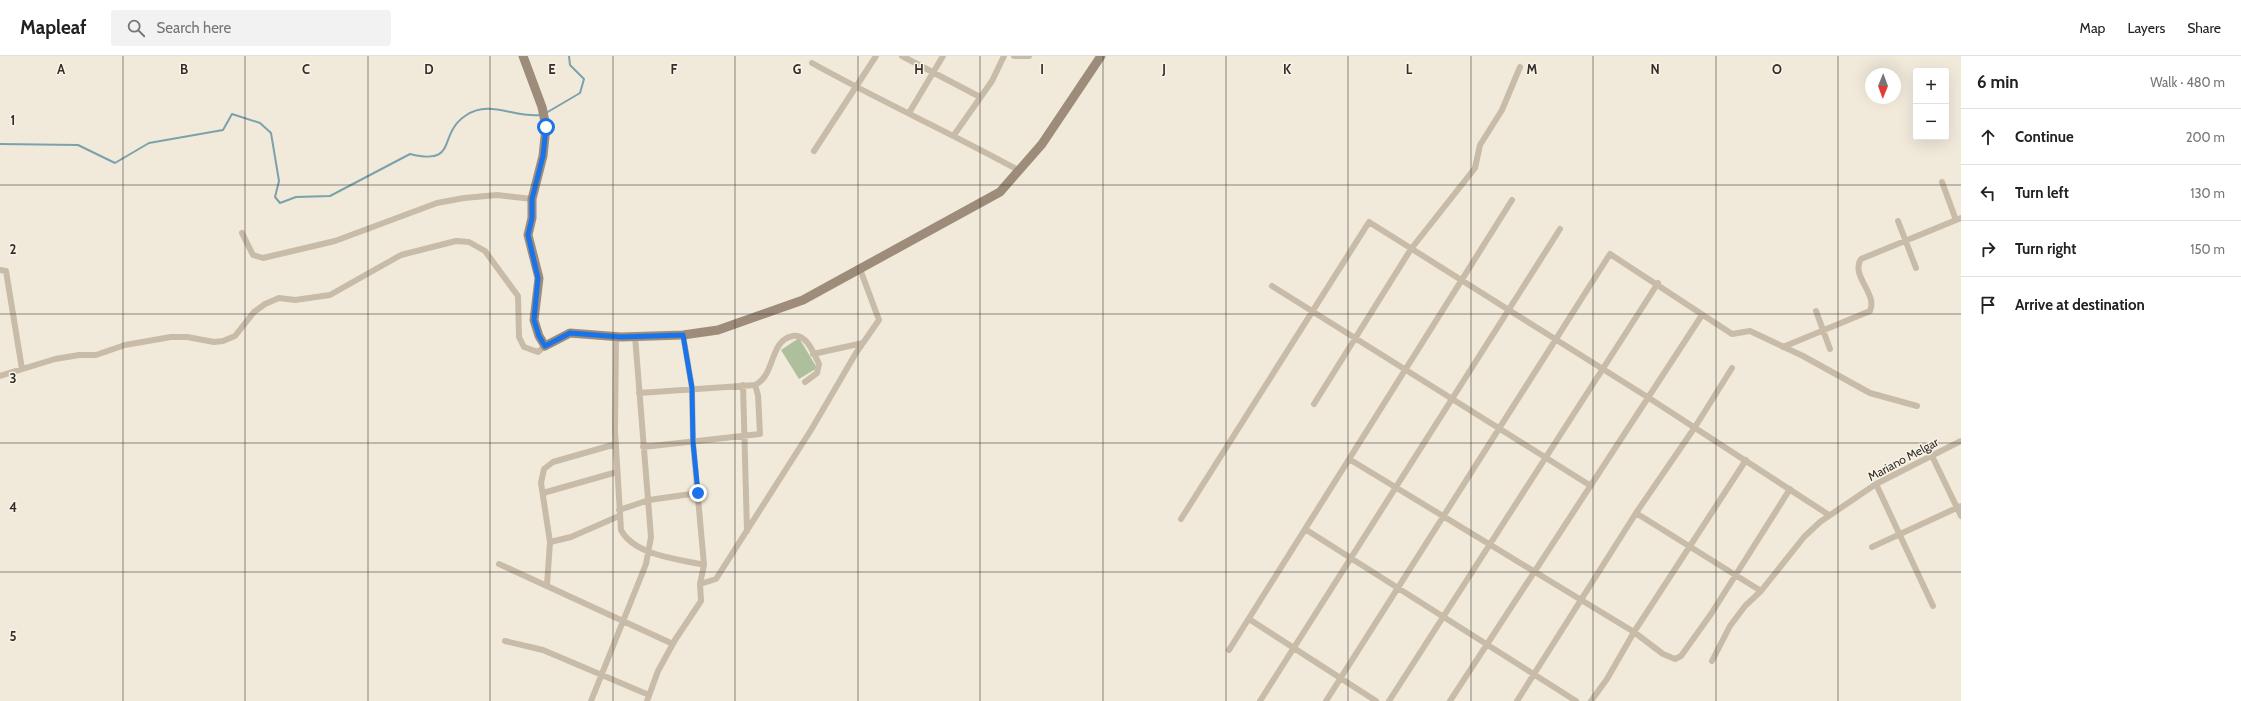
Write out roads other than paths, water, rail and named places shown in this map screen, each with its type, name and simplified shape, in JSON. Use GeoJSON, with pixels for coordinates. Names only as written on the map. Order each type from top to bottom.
{"type":"FeatureCollection","features":[{"type":"Feature","properties":{"kind":"street"},"geometry":{"type":"LineString","coordinates":[[523,56],[543,110],[546,127],[543,156],[532,199],[532,218],[528,235],[538,278],[534,320],[539,336],[545,346]]}},
{"type":"Feature","properties":{"kind":"street"},"geometry":{"type":"LineString","coordinates":[[814,151],[876,56]]}},
{"type":"Feature","properties":{"kind":"street"},"geometry":{"type":"LineString","coordinates":[[902,56],[980,97]]}},
{"type":"Feature","properties":{"kind":"street"},"geometry":{"type":"LineString","coordinates":[[909,113],[943,56]]}},
{"type":"Feature","properties":{"kind":"street"},"geometry":{"type":"LineString","coordinates":[[954,135],[980,97],[1004,56]]}},
{"type":"Feature","properties":{"kind":"street"},"geometry":{"type":"LineString","coordinates":[[1014,56],[1029,56]]}},
{"type":"Feature","properties":{"kind":"street"},"geometry":{"type":"LineString","coordinates":[[0,376],[55,359],[79,355],[96,356],[125,345],[171,337],[187,337],[214,342],[223,341],[235,336],[254,312],[265,304],[279,298],[295,300],[330,295],[401,255],[456,241],[468,242],[485,251],[518,296],[520,337],[524,347],[538,352],[545,346],[570,333],[635,336],[683,335],[718,330],[803,300],[1000,192],[1020,171],[1042,144],[1101,56]]}},
{"type":"Feature","properties":{"kind":"street"},"geometry":{"type":"LineString","coordinates":[[812,63],[856,87],[954,135],[1020,171]]}},
{"type":"Feature","properties":{"kind":"street"},"geometry":{"type":"LineString","coordinates":[[1314,404],[1411,249],[1475,168],[1480,145],[1502,110],[1520,67]]}},
{"type":"Feature","properties":{"kind":"street"},"geometry":{"type":"LineString","coordinates":[[1784,347],[1870,311],[1872,304],[1859,269],[1859,262],[1905,240],[1958,219],[1942,182]]}},
{"type":"Feature","properties":{"kind":"street"},"geometry":{"type":"LineString","coordinates":[[242,233],[253,255],[263,258],[335,241],[437,203],[464,198],[497,195],[532,199]]}},
{"type":"Feature","properties":{"kind":"street"},"geometry":{"type":"LineString","coordinates":[[1229,650],[1512,200]]}},
{"type":"Feature","properties":{"kind":"street"},"geometry":{"type":"LineString","coordinates":[[1898,221],[1916,268]]}},
{"type":"Feature","properties":{"kind":"street"},"geometry":{"type":"LineString","coordinates":[[1181,520],[1369,222],[1695,427],[1829,515]]}},
{"type":"Feature","properties":{"kind":"street"},"geometry":{"type":"LineString","coordinates":[[1260,701],[1560,229]]}},
{"type":"Feature","properties":{"kind":"street"},"geometry":{"type":"LineString","coordinates":[[1326,701],[1610,254],[1658,283],[1702,315],[1732,334],[1750,331],[1784,347],[1870,393],[1917,406]]}},
{"type":"Feature","properties":{"kind":"street"},"geometry":{"type":"LineString","coordinates":[[700,584],[716,579],[811,430],[863,343],[879,320],[860,269]]}},
{"type":"Feature","properties":{"kind":"street"},"geometry":{"type":"LineString","coordinates":[[0,270],[6,271],[22,369]]}},
{"type":"Feature","properties":{"kind":"street"},"geometry":{"type":"LineString","coordinates":[[1389,701],[1658,283]]}},
{"type":"Feature","properties":{"kind":"street"},"geometry":{"type":"LineString","coordinates":[[1272,286],[1591,486]]}},
{"type":"Feature","properties":{"kind":"street"},"geometry":{"type":"LineString","coordinates":[[1816,311],[1830,349]]}},
{"type":"Feature","properties":{"kind":"street"},"geometry":{"type":"LineString","coordinates":[[1450,701],[1702,315]]}},
{"type":"Feature","properties":{"kind":"street"},"geometry":{"type":"LineString","coordinates":[[505,641],[543,650],[600,674],[648,698],[658,671],[673,644],[701,601],[700,584],[704,565],[693,442],[692,388],[683,335]]}},
{"type":"Feature","properties":{"kind":"street"},"geometry":{"type":"LineString","coordinates":[[640,393],[692,388],[755,385],[765,375],[779,344],[786,338],[796,335],[801,336],[818,364],[818,370],[814,377],[804,382]]}},
{"type":"Feature","properties":{"kind":"street"},"geometry":{"type":"LineString","coordinates":[[616,336],[616,444],[619,513],[622,530],[627,539],[650,551],[704,565]]}},
{"type":"Feature","properties":{"kind":"street"},"geometry":{"type":"LineString","coordinates":[[591,701],[600,674],[650,551],[648,500],[635,336]]}},
{"type":"Feature","properties":{"kind":"street"},"geometry":{"type":"LineString","coordinates":[[813,354],[863,343]]}},
{"type":"Feature","properties":{"kind":"street"},"geometry":{"type":"LineString","coordinates":[[1517,701],[1636,513],[1695,427],[1732,368]]}},
{"type":"Feature","properties":{"kind":"street"},"geometry":{"type":"LineString","coordinates":[[643,447],[760,434],[758,395],[755,385]]}},
{"type":"Feature","properties":{"kind":"street"},"geometry":{"type":"LineString","coordinates":[[743,386],[747,531]]}},
{"type":"Feature","properties":{"kind":"street","name":"Mariano Melgar"},"geometry":{"type":"LineString","coordinates":[[1712,661],[1730,626],[1745,606],[1761,591],[1804,537],[1829,515],[1839,511],[1876,484],[1961,441]]}},
{"type":"Feature","properties":{"kind":"street"},"geometry":{"type":"LineString","coordinates":[[547,585],[550,542],[543,493],[542,473],[549,464],[616,444]]}},
{"type":"Feature","properties":{"kind":"street"},"geometry":{"type":"LineString","coordinates":[[1932,456],[1959,507],[1961,516]]}},
{"type":"Feature","properties":{"kind":"street"},"geometry":{"type":"LineString","coordinates":[[1349,459],[1534,573],[1634,632],[1663,654],[1675,659],[1681,656],[1790,489]]}},
{"type":"Feature","properties":{"kind":"street"},"geometry":{"type":"LineString","coordinates":[[1591,701],[1607,679],[1634,632],[1746,460]]}},
{"type":"Feature","properties":{"kind":"street"},"geometry":{"type":"LineString","coordinates":[[543,493],[617,472]]}},
{"type":"Feature","properties":{"kind":"street"},"geometry":{"type":"LineString","coordinates":[[1876,484],[1933,606]]}},
{"type":"Feature","properties":{"kind":"street"},"geometry":{"type":"LineString","coordinates":[[550,542],[571,537],[648,500],[698,493]]}},
{"type":"Feature","properties":{"kind":"street"},"geometry":{"type":"LineString","coordinates":[[1872,547],[1959,507]]}},
{"type":"Feature","properties":{"kind":"street"},"geometry":{"type":"LineString","coordinates":[[1636,513],[1761,591]]}},
{"type":"Feature","properties":{"kind":"street"},"geometry":{"type":"LineString","coordinates":[[1305,529],[1576,701]]}},
{"type":"Feature","properties":{"kind":"street"},"geometry":{"type":"LineString","coordinates":[[499,564],[623,619],[673,644]]}},
{"type":"Feature","properties":{"kind":"street"},"geometry":{"type":"LineString","coordinates":[[1249,619],[1376,701]]}},
{"type":"Feature","properties":{"kind":"waterway"},"geometry":{"type":"LineString","coordinates":[[546,113],[580,93],[584,79],[570,65],[569,56]]}},
{"type":"Feature","properties":{"kind":"waterway"},"geometry":{"type":"LineString","coordinates":[[0,144],[78,145],[115,163],[149,143],[223,130],[232,114],[260,123],[271,133],[279,181],[275,197],[280,203],[296,197],[330,196],[410,154],[425,157],[435,156],[442,152],[451,132],[457,124],[465,116],[474,111],[492,109],[521,114],[540,115]]}}]}
